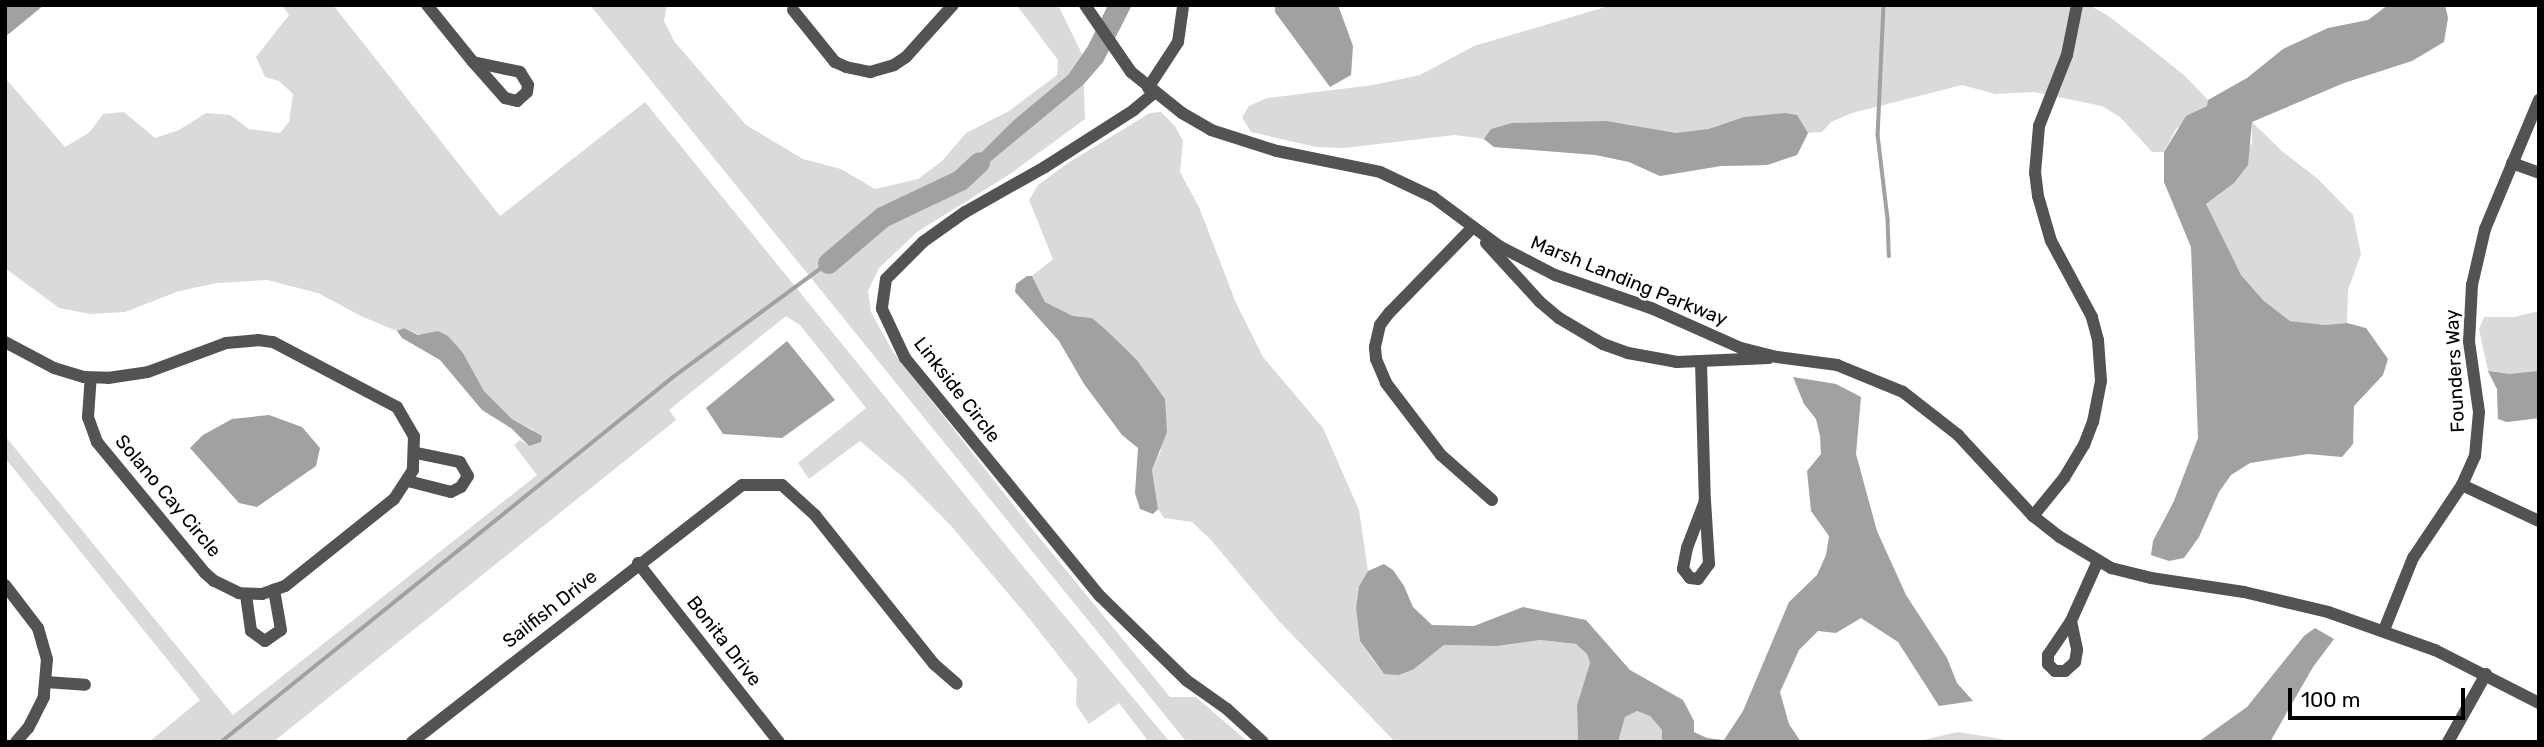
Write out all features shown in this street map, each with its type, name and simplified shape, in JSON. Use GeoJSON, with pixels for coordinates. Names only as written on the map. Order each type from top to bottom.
{"type":"FeatureCollection","features":[{"type":"Feature","properties":{"kind":"street"},"geometry":{"type":"LineString","coordinates":[[428,5],[473,62]]}},
{"type":"Feature","properties":{"kind":"street"},"geometry":{"type":"LineString","coordinates":[[793,10],[835,62],[846,68],[870,72],[894,65],[906,57],[953,5]]}},
{"type":"Feature","properties":{"kind":"street","name":"Marsh Landing Parkway"},"geometry":{"type":"LineString","coordinates":[[1085,5],[1116,54],[1151,90],[1211,130],[1244,142],[1348,164],[1407,183],[1433,197],[1499,246],[1555,275],[1651,308],[1721,340],[1777,357]]}},
{"type":"Feature","properties":{"kind":"street","name":"Linkside Circle"},"geometry":{"type":"LineString","coordinates":[[1183,5],[1178,42],[1151,90],[1134,110],[1045,167],[965,212],[923,242],[887,279],[882,309],[905,358],[1100,596],[1186,680],[1227,709],[1263,742]]}},
{"type":"Feature","properties":{"kind":"street"},"geometry":{"type":"LineString","coordinates":[[2032,516],[2064,478],[2084,445],[2093,422],[2101,381],[2098,340],[2092,317],[2051,241],[2040,208],[2035,173],[2039,126],[2067,55],[2077,5]]}},
{"type":"Feature","properties":{"kind":"street","name":"Founders Way"},"geometry":{"type":"LineString","coordinates":[[2384,631],[2413,558],[2462,485],[2475,456],[2479,433],[2477,392],[2469,342],[2472,285],[2485,229],[2539,100]]}},
{"type":"Feature","properties":{"kind":"street"},"geometry":{"type":"LineString","coordinates":[[2512,163],[2539,173]]}},
{"type":"Feature","properties":{"kind":"street"},"geometry":{"type":"LineString","coordinates":[[1473,227],[1389,313],[1380,325],[1375,346],[1376,359],[1386,383],[1447,461],[1492,500]]}},
{"type":"Feature","properties":{"kind":"street","name":"Marsh Landing Parkway"},"geometry":{"type":"LineString","coordinates":[[1473,227],[1540,302],[1581,332],[1628,353],[1653,359],[1701,362],[1777,357],[1817,361],[1860,372],[1914,398],[1958,435],[2032,516],[2098,561],[2140,576],[2281,600],[2384,631],[2486,674],[2539,703]]}},
{"type":"Feature","properties":{"kind":"street"},"geometry":{"type":"LineString","coordinates":[[5,342],[54,368],[91,378],[148,372],[234,342],[274,342],[390,402],[410,427],[416,453],[408,481],[394,499],[274,590],[246,595],[251,631],[265,640],[281,630],[274,590]]}},
{"type":"Feature","properties":{"kind":"street"},"geometry":{"type":"LineString","coordinates":[[1701,362],[1709,564],[1698,579],[1690,578],[1684,569],[1687,548],[1705,501]]}},
{"type":"Feature","properties":{"kind":"street","name":"Solano Cay Circle"},"geometry":{"type":"LineString","coordinates":[[91,378],[88,417],[97,442],[205,573],[229,590],[246,595]]}},
{"type":"Feature","properties":{"kind":"street"},"geometry":{"type":"LineString","coordinates":[[408,481],[451,492],[461,487],[468,476],[460,462],[416,453]]}},
{"type":"Feature","properties":{"kind":"street","name":"Sailfish Drive"},"geometry":{"type":"LineString","coordinates":[[412,742],[742,485],[782,485],[815,515],[934,664],[957,684]]}},
{"type":"Feature","properties":{"kind":"street"},"geometry":{"type":"LineString","coordinates":[[2462,485],[2539,521]]}},
{"type":"Feature","properties":{"kind":"street"},"geometry":{"type":"LineString","coordinates":[[2071,621],[2098,561]]}},
{"type":"Feature","properties":{"kind":"street","name":"Bonita Drive"},"geometry":{"type":"LineString","coordinates":[[638,564],[779,742]]}},
{"type":"Feature","properties":{"kind":"street"},"geometry":{"type":"LineString","coordinates":[[5,585],[38,628],[47,659],[46,682],[37,713],[16,742]]}},
{"type":"Feature","properties":{"kind":"street"},"geometry":{"type":"LineString","coordinates":[[2448,742],[2486,674]]}},
{"type":"Feature","properties":{"kind":"street"},"geometry":{"type":"LineString","coordinates":[[46,682],[85,685]]}},
{"type":"Feature","properties":{"kind":"shaded area"},"geometry":{"type":"Polygon","coordinates":[[[5,5],[44,5],[5,37],[5,5]]]}},
{"type":"Feature","properties":{"kind":"shaded area"},"geometry":{"type":"Polygon","coordinates":[[[282,5],[333,5],[500,216],[645,102],[1026,570],[1170,742],[1149,742],[1119,703],[1089,724],[1076,705],[1077,679],[1028,617],[952,527],[904,478],[860,441],[809,479],[798,463],[866,408],[800,325],[786,316],[669,410],[676,420],[273,742],[149,742],[200,700],[5,458],[5,436],[233,715],[537,475],[514,445],[520,440],[529,446],[533,430],[512,419],[484,391],[463,353],[404,328],[397,331],[363,317],[318,293],[267,280],[217,283],[179,291],[125,312],[91,314],[59,308],[5,268],[5,78],[65,147],[90,132],[103,114],[124,112],[155,138],[179,130],[206,113],[230,115],[249,129],[280,133],[289,122],[293,94],[279,81],[265,77],[256,57],[289,15],[282,5]]]}},
{"type":"Feature","properties":{"kind":"shaded area"},"geometry":{"type":"Polygon","coordinates":[[[590,5],[667,5],[664,21],[674,41],[746,125],[803,159],[841,169],[875,189],[918,179],[942,161],[966,133],[1009,111],[1057,75],[1058,60],[1018,7],[1058,5],[1082,54],[1068,75],[1014,120],[995,141],[1031,125],[1084,84],[1085,119],[1010,174],[917,232],[879,268],[868,291],[871,312],[893,352],[1029,525],[1170,697],[1196,697],[1248,742],[1185,740],[590,5]]]}},
{"type":"Feature","properties":{"kind":"shaded area"},"geometry":{"type":"Polygon","coordinates":[[[1108,5],[1132,5],[1103,62],[1084,84],[968,180],[960,180],[960,174],[1014,120],[1068,75],[1088,46],[1108,5]]]}},
{"type":"Feature","properties":{"kind":"shaded area"},"geometry":{"type":"Polygon","coordinates":[[[1275,5],[1338,5],[1353,46],[1351,75],[1330,87],[1275,12],[1275,5]]]}},
{"type":"Feature","properties":{"kind":"shaded area"},"geometry":{"type":"Polygon","coordinates":[[[1612,5],[2089,5],[2145,44],[2185,76],[2208,100],[2207,106],[2176,129],[2164,152],[2152,152],[2120,117],[2102,106],[2034,92],[1995,94],[1962,85],[1852,113],[1831,122],[1822,132],[1808,133],[1797,155],[1767,165],[1721,166],[1660,176],[1629,162],[1596,155],[1494,147],[1484,139],[1455,135],[1344,148],[1316,147],[1251,132],[1242,117],[1249,106],[1267,98],[1373,85],[1420,75],[1474,46],[1612,5]]]}},
{"type":"Feature","properties":{"kind":"shaded area"},"geometry":{"type":"Polygon","coordinates":[[[2388,5],[2445,5],[2448,18],[2444,42],[2412,61],[2344,83],[2252,122],[2248,165],[2234,183],[2206,204],[2241,275],[2264,301],[2290,321],[2325,325],[2347,323],[2366,328],[2388,359],[2383,375],[2354,406],[2353,444],[2342,457],[2308,454],[2250,463],[2231,475],[2219,492],[2199,537],[2184,558],[2169,561],[2151,555],[2153,541],[2174,501],[2198,438],[2191,247],[2164,182],[2164,152],[2186,116],[2207,106],[2208,100],[2247,78],[2283,49],[2328,28],[2368,20],[2388,5]]]}},
{"type":"Feature","properties":{"kind":"shaded area"},"geometry":{"type":"Polygon","coordinates":[[[1161,112],[1175,126],[1183,141],[1180,172],[1199,207],[1236,303],[1263,357],[1323,428],[1359,510],[1368,571],[1359,586],[1356,608],[1360,641],[1384,674],[1414,669],[1444,645],[1497,646],[1540,640],[1576,644],[1587,654],[1590,663],[1577,705],[1578,742],[1395,742],[1279,621],[1211,540],[1192,522],[1164,518],[1158,509],[1152,470],[1161,450],[1136,359],[1092,318],[1073,316],[1045,302],[1032,276],[1053,259],[1029,200],[1038,185],[1068,163],[1150,113],[1161,112]]]}},
{"type":"Feature","properties":{"kind":"shaded area"},"geometry":{"type":"Polygon","coordinates":[[[1785,113],[1797,115],[1808,133],[1797,155],[1767,165],[1721,166],[1660,176],[1629,162],[1596,155],[1494,147],[1484,139],[1491,129],[1512,123],[1606,121],[1676,133],[1709,129],[1744,117],[1785,113]]]}},
{"type":"Feature","properties":{"kind":"shaded area"},"geometry":{"type":"Polygon","coordinates":[[[2252,122],[2283,152],[2318,179],[2353,215],[2361,254],[2348,290],[2347,323],[2325,325],[2290,321],[2264,301],[2241,275],[2210,216],[2206,203],[2219,195],[2252,143],[2252,122]]]}},
{"type":"Feature","properties":{"kind":"shaded area"},"geometry":{"type":"Polygon","coordinates":[[[1027,276],[1032,276],[1045,302],[1073,316],[1092,318],[1105,329],[1136,359],[1165,399],[1167,432],[1152,470],[1158,509],[1153,514],[1140,509],[1135,493],[1138,448],[1122,435],[1084,384],[1059,341],[1015,292],[1016,284],[1027,276]]]}},
{"type":"Feature","properties":{"kind":"shaded area"},"geometry":{"type":"Polygon","coordinates":[[[2539,311],[2539,418],[2507,422],[2498,419],[2497,389],[2488,371],[2479,329],[2484,317],[2514,317],[2539,311]]]}},
{"type":"Feature","properties":{"kind":"shaded area"},"geometry":{"type":"Polygon","coordinates":[[[404,328],[418,335],[438,331],[448,336],[463,353],[484,391],[512,419],[542,436],[541,442],[529,446],[511,428],[482,410],[440,360],[402,338],[397,331],[404,328]]]}},
{"type":"Feature","properties":{"kind":"shaded area"},"geometry":{"type":"Polygon","coordinates":[[[787,341],[835,400],[782,438],[723,434],[706,408],[787,341]]]}},
{"type":"Feature","properties":{"kind":"shaded area"},"geometry":{"type":"Polygon","coordinates":[[[2488,371],[2509,374],[2539,371],[2539,418],[2507,422],[2498,419],[2497,389],[2488,371]]]}},
{"type":"Feature","properties":{"kind":"shaded area"},"geometry":{"type":"Polygon","coordinates":[[[1793,377],[1836,384],[1861,397],[1856,454],[1877,531],[1906,595],[1947,658],[1957,683],[1973,701],[1939,706],[1898,642],[1861,618],[1836,633],[1818,631],[1799,650],[1780,692],[1789,724],[1801,742],[1662,742],[1662,730],[1650,716],[1637,711],[1625,717],[1618,742],[1578,742],[1577,705],[1590,663],[1587,654],[1576,644],[1540,640],[1497,646],[1444,645],[1414,669],[1399,675],[1384,674],[1360,641],[1356,608],[1359,586],[1368,571],[1384,564],[1393,570],[1404,586],[1413,607],[1432,625],[1474,626],[1523,607],[1586,620],[1630,670],[1683,700],[1694,721],[1694,732],[1707,738],[1724,740],[1743,711],[1789,602],[1817,575],[1826,555],[1829,536],[1811,511],[1807,471],[1821,454],[1820,436],[1816,419],[1804,404],[1793,377]]]}},
{"type":"Feature","properties":{"kind":"shaded area"},"geometry":{"type":"Polygon","coordinates":[[[269,415],[302,427],[320,448],[316,466],[257,507],[239,503],[190,448],[203,435],[232,419],[269,415]]]}},
{"type":"Feature","properties":{"kind":"shaded area"},"geometry":{"type":"Polygon","coordinates":[[[2315,628],[2334,639],[2313,667],[2270,742],[2198,742],[2247,707],[2304,636],[2315,628]]]}},
{"type":"Feature","properties":{"kind":"shaded area"},"geometry":{"type":"Polygon","coordinates":[[[1637,711],[1650,716],[1662,730],[1662,742],[1618,742],[1625,717],[1637,711]]]}},
{"type":"Feature","properties":{"kind":"shaded area"},"geometry":{"type":"Polygon","coordinates":[[[1958,732],[2002,739],[2005,742],[1914,742],[1958,732]]]}},
{"type":"Feature","properties":{"kind":"waterway"},"geometry":{"type":"LineString","coordinates":[[1884,5],[1878,135],[1888,219],[1889,256]]}},
{"type":"Feature","properties":{"kind":"waterway"},"geometry":{"type":"LineString","coordinates":[[828,263],[882,217],[960,180],[979,162]]}},
{"type":"Feature","properties":{"kind":"waterway"},"geometry":{"type":"LineString","coordinates":[[221,742],[672,378],[828,263]]}}]}
